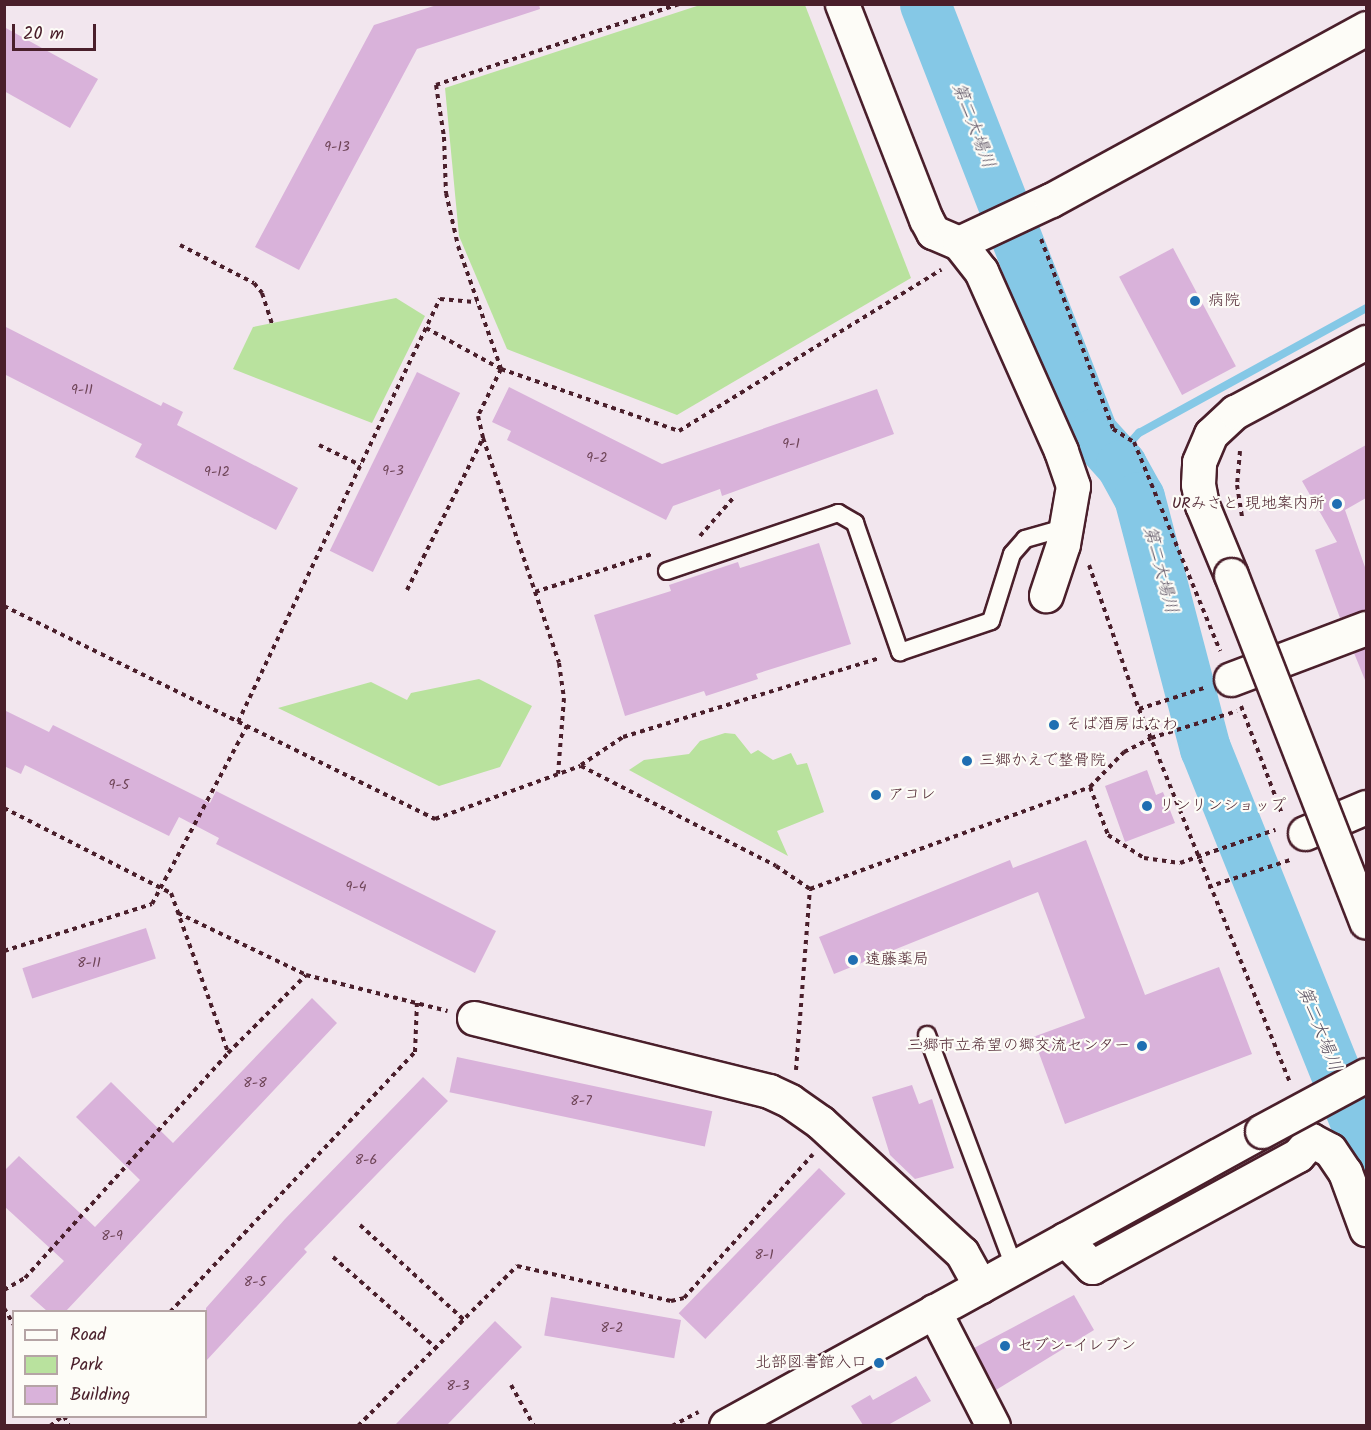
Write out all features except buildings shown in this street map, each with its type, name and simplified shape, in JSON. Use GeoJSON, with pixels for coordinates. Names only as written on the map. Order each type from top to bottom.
{"type":"FeatureCollection","features":[{"type":"Feature","properties":{"kind":"street"},"geometry":{"type":"LineString","coordinates":[[842,4],[926,219],[933,232],[962,249],[992,293],[1061,451],[1073,486],[1067,527],[1046,595]]}},
{"type":"Feature","properties":{"kind":"street"},"geometry":{"type":"LineString","coordinates":[[962,249],[1366,28]]}},
{"type":"Feature","properties":{"kind":"street"},"geometry":{"type":"LineString","coordinates":[[1366,342],[1235,412],[1211,434],[1199,462],[1198,484],[1202,504],[1366,922]]}},
{"type":"Feature","properties":{"kind":"street"},"geometry":{"type":"LineString","coordinates":[[1240,690],[1366,628]]}},
{"type":"Feature","properties":{"kind":"street"},"geometry":{"type":"LineString","coordinates":[[1296,839],[1366,807]]}},
{"type":"Feature","properties":{"kind":"street"},"geometry":{"type":"LineString","coordinates":[[474,1018],[769,1091],[790,1101],[820,1122],[962,1253],[980,1286]]}},
{"type":"Feature","properties":{"kind":"street"},"geometry":{"type":"LineString","coordinates":[[726,1425],[1366,1075]]}},
{"type":"Feature","properties":{"kind":"street"},"geometry":{"type":"LineString","coordinates":[[1065,1239],[1092,1267],[1298,1155],[1311,1140],[1329,1150],[1345,1172],[1366,1229]]}},
{"type":"Feature","properties":{"kind":"street"},"geometry":{"type":"LineString","coordinates":[[934,1311],[993,1425]]}},
{"type":"Feature","properties":{"kind":"lane"},"geometry":{"type":"LineString","coordinates":[[667,571],[838,513],[855,523],[900,652],[991,621],[1012,554],[1025,539],[1067,527]]}},
{"type":"Feature","properties":{"kind":"lane"},"geometry":{"type":"LineString","coordinates":[[927,1035],[1014,1267]]}},
{"type":"Feature","properties":{"kind":"path"},"geometry":{"type":"LineString","coordinates":[[558,774],[564,698],[559,663],[483,438],[478,416],[501,369],[458,246],[446,193],[444,137],[436,85],[679,4]]}},
{"type":"Feature","properties":{"kind":"path"},"geometry":{"type":"LineString","coordinates":[[1040,206],[1113,429],[1134,442],[1240,690],[1242,709],[1296,839]]}},
{"type":"Feature","properties":{"kind":"path"},"geometry":{"type":"LineString","coordinates":[[180,245],[254,283],[262,293],[272,324]]}},
{"type":"Feature","properties":{"kind":"path"},"geometry":{"type":"LineString","coordinates":[[426,328],[501,369],[679,431],[962,249]]}},
{"type":"Feature","properties":{"kind":"path"},"geometry":{"type":"LineString","coordinates":[[238,722],[440,298],[478,303]]}},
{"type":"Feature","properties":{"kind":"path"},"geometry":{"type":"LineString","coordinates":[[407,590],[483,438]]}},
{"type":"Feature","properties":{"kind":"path"},"geometry":{"type":"LineString","coordinates":[[1245,444],[1240,451],[1237,485],[1246,527]]}},
{"type":"Feature","properties":{"kind":"path"},"geometry":{"type":"LineString","coordinates":[[319,445],[360,465]]}},
{"type":"Feature","properties":{"kind":"path"},"geometry":{"type":"LineString","coordinates":[[697,540],[734,497]]}},
{"type":"Feature","properties":{"kind":"path"},"geometry":{"type":"LineString","coordinates":[[535,592],[664,550]]}},
{"type":"Feature","properties":{"kind":"path"},"geometry":{"type":"LineString","coordinates":[[1086,555],[1139,709],[1198,856],[1208,887],[1293,1092]]}},
{"type":"Feature","properties":{"kind":"path"},"geometry":{"type":"LineString","coordinates":[[4,606],[435,819],[581,766],[623,737],[900,652]]}},
{"type":"Feature","properties":{"kind":"path"},"geometry":{"type":"LineString","coordinates":[[1240,690],[1242,709]]}},
{"type":"Feature","properties":{"kind":"path"},"geometry":{"type":"LineString","coordinates":[[1139,709],[1240,690]]}},
{"type":"Feature","properties":{"kind":"path"},"geometry":{"type":"LineString","coordinates":[[810,889],[1090,788],[1124,752],[1151,738],[1242,709]]}},
{"type":"Feature","properties":{"kind":"path"},"geometry":{"type":"LineString","coordinates":[[4,951],[152,904],[163,889],[247,726]]}},
{"type":"Feature","properties":{"kind":"path"},"geometry":{"type":"LineString","coordinates":[[581,766],[776,866],[810,889]]}},
{"type":"Feature","properties":{"kind":"path"},"geometry":{"type":"LineString","coordinates":[[1090,788],[1108,835],[1144,858],[1180,863],[1198,856],[1296,839]]}},
{"type":"Feature","properties":{"kind":"path"},"geometry":{"type":"LineString","coordinates":[[4,808],[171,893],[228,1053]]}},
{"type":"Feature","properties":{"kind":"path"},"geometry":{"type":"LineString","coordinates":[[1208,887],[1296,839]]}},
{"type":"Feature","properties":{"kind":"path"},"geometry":{"type":"LineString","coordinates":[[795,1077],[810,889]]}},
{"type":"Feature","properties":{"kind":"path"},"geometry":{"type":"LineString","coordinates":[[178,913],[306,975],[474,1018]]}},
{"type":"Feature","properties":{"kind":"path"},"geometry":{"type":"LineString","coordinates":[[4,1290],[25,1278],[228,1053],[306,975]]}},
{"type":"Feature","properties":{"kind":"path"},"geometry":{"type":"LineString","coordinates":[[171,1310],[415,1052],[417,1003]]}},
{"type":"Feature","properties":{"kind":"path"},"geometry":{"type":"LineString","coordinates":[[358,1425],[517,1266],[671,1301],[684,1298],[815,1152]]}},
{"type":"Feature","properties":{"kind":"path"},"geometry":{"type":"LineString","coordinates":[[360,1225],[464,1320]]}},
{"type":"Feature","properties":{"kind":"path"},"geometry":{"type":"LineString","coordinates":[[333,1257],[436,1349]]}},
{"type":"Feature","properties":{"kind":"path"},"geometry":{"type":"LineString","coordinates":[[4,1308],[12,1321]]}},
{"type":"Feature","properties":{"kind":"path"},"geometry":{"type":"LineString","coordinates":[[512,1385],[534,1425]]}},
{"type":"Feature","properties":{"kind":"green space"},"geometry":{"type":"Polygon","coordinates":[[[700,5],[805,5],[911,278],[677,415],[507,349],[459,236],[445,88],[700,5]]]}},
{"type":"Feature","properties":{"kind":"green space"},"geometry":{"type":"Polygon","coordinates":[[[396,298],[425,316],[372,423],[233,369],[253,327],[396,298]]]}},
{"type":"Feature","properties":{"kind":"green space"},"geometry":{"type":"Polygon","coordinates":[[[479,679],[532,706],[500,767],[439,786],[278,708],[371,682],[407,700],[411,693],[479,679]]]}},
{"type":"Feature","properties":{"kind":"green space"},"geometry":{"type":"Polygon","coordinates":[[[725,733],[735,734],[751,754],[758,750],[773,760],[791,753],[797,765],[807,763],[824,812],[777,831],[788,856],[629,770],[644,760],[689,754],[700,741],[725,733]]]}},
{"type":"Feature","properties":{"kind":"waterway","name":"第二大場川"},"geometry":{"type":"LineString","coordinates":[[925,4],[1093,434],[1121,465],[1139,497],[1205,748],[1366,1149]]}},
{"type":"Feature","properties":{"kind":"waterway"},"geometry":{"type":"LineString","coordinates":[[1116,459],[1139,433],[1366,308]]}},
{"type":"Feature","properties":{"kind":"place","name":"病院"},"geometry":{"type":"Point","coordinates":[1195,301]}},
{"type":"Feature","properties":{"kind":"place","name":"URみさと 現地案内所"},"geometry":{"type":"Point","coordinates":[1337,504]}},
{"type":"Feature","properties":{"kind":"place","name":"そば酒房はなわ"},"geometry":{"type":"Point","coordinates":[1054,725]}},
{"type":"Feature","properties":{"kind":"place","name":"三郷かえで整骨院"},"geometry":{"type":"Point","coordinates":[967,761]}},
{"type":"Feature","properties":{"kind":"place","name":"アコレ"},"geometry":{"type":"Point","coordinates":[876,795]}},
{"type":"Feature","properties":{"kind":"place","name":"リンリンショップ"},"geometry":{"type":"Point","coordinates":[1147,806]}},
{"type":"Feature","properties":{"kind":"place","name":"遠藤薬局"},"geometry":{"type":"Point","coordinates":[853,960]}},
{"type":"Feature","properties":{"kind":"place","name":"三郷市立希望の郷交流センター"},"geometry":{"type":"Point","coordinates":[1142,1046]}},
{"type":"Feature","properties":{"kind":"place","name":"セブン-イレブン"},"geometry":{"type":"Point","coordinates":[1005,1346]}},
{"type":"Feature","properties":{"kind":"place","name":"北部図書館入口"},"geometry":{"type":"Point","coordinates":[879,1363]}}]}
